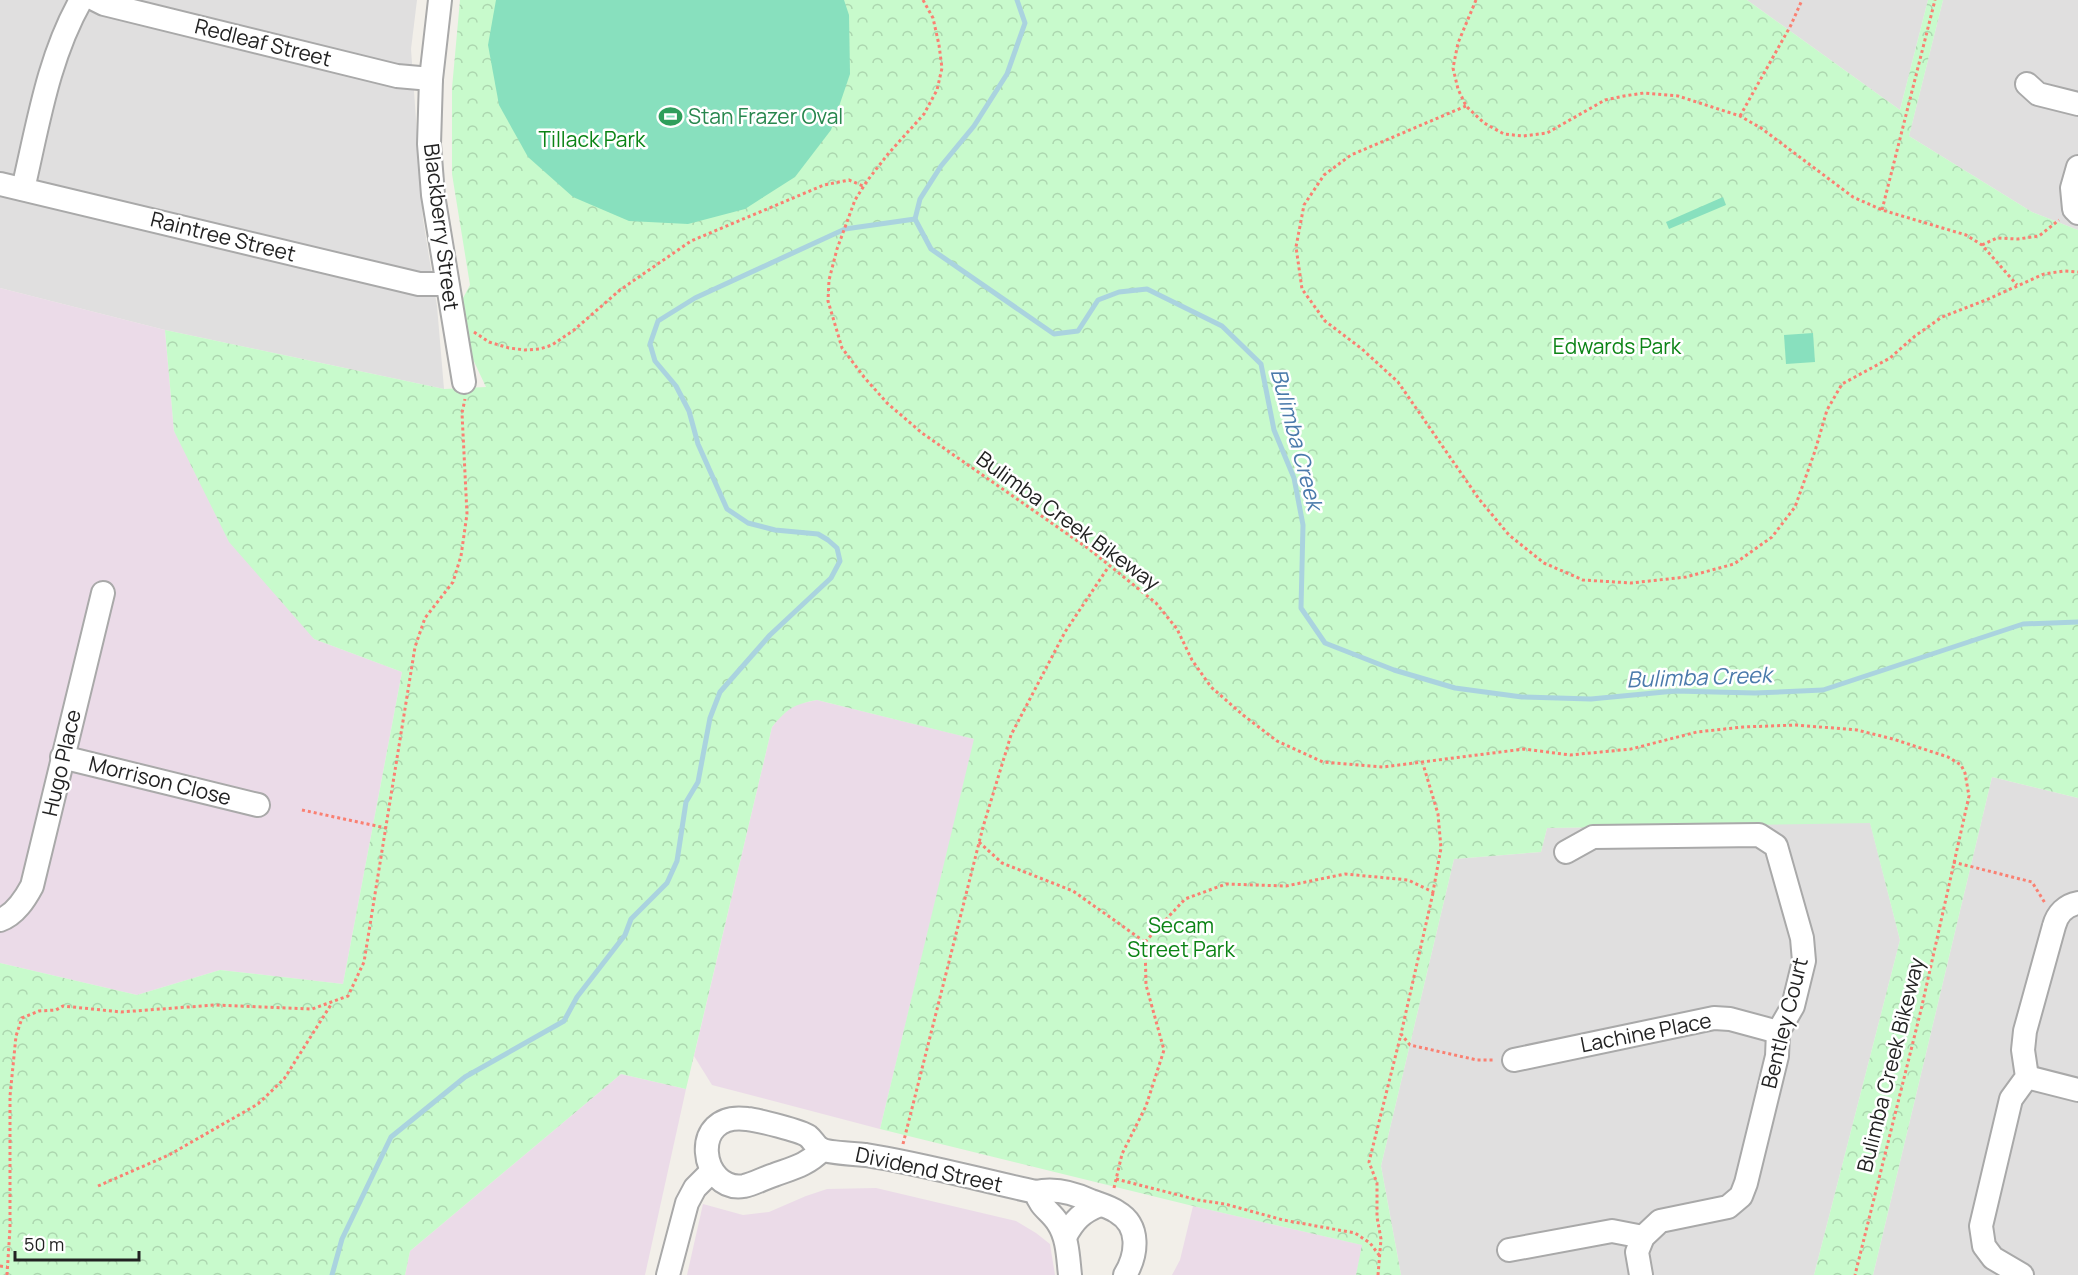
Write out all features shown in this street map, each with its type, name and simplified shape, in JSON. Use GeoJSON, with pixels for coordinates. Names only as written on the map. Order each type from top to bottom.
{"type":"FeatureCollection","features":[{"type":"Feature","properties":{"kind":"street"},"geometry":{"type":"LineString","coordinates":[[23,189],[54,58],[81,0]]}},
{"type":"Feature","properties":{"kind":"street","name":"Redleaf Street"},"geometry":{"type":"LineString","coordinates":[[96,0],[104,4],[397,76],[431,79]]}},
{"type":"Feature","properties":{"kind":"street","name":"Blackberry Street"},"geometry":{"type":"LineString","coordinates":[[440,0],[431,79],[429,144],[431,175],[447,284],[464,382]]}},
{"type":"Feature","properties":{"kind":"street"},"geometry":{"type":"LineString","coordinates":[[2027,84],[2038,94],[2078,104]]}},
{"type":"Feature","properties":{"kind":"street"},"geometry":{"type":"LineString","coordinates":[[2076,211],[2072,188],[2078,167]]}},
{"type":"Feature","properties":{"kind":"street","name":"Raintree Street"},"geometry":{"type":"LineString","coordinates":[[0,184],[419,284],[447,284]]}},
{"type":"Feature","properties":{"kind":"street","name":"Hugo Place"},"geometry":{"type":"LineString","coordinates":[[0,920],[6,918],[24,900],[33,886],[103,593]]}},
{"type":"Feature","properties":{"kind":"street","name":"Morrison Close"},"geometry":{"type":"LineString","coordinates":[[62,757],[258,805]]}},
{"type":"Feature","properties":{"kind":"street","name":"Bentley Court"},"geometry":{"type":"LineString","coordinates":[[1566,852],[1593,837],[1759,835],[1776,846],[1802,938],[1804,961],[1793,1006],[1778,1032],[1777,1056],[1741,1196],[1728,1207],[1660,1221],[1643,1237]]}},
{"type":"Feature","properties":{"kind":"street"},"geometry":{"type":"LineString","coordinates":[[2022,1275],[1993,1258],[1984,1246],[1981,1226],[2011,1099],[2027,1077],[2023,1050],[2025,1031],[2057,916],[2072,904],[2078,903]]}},
{"type":"Feature","properties":{"kind":"street","name":"Lachine Place"},"geometry":{"type":"LineString","coordinates":[[1515,1060],[1714,1018],[1730,1019],[1778,1032]]}},
{"type":"Feature","properties":{"kind":"street"},"geometry":{"type":"LineString","coordinates":[[2027,1077],[2078,1090]]}},
{"type":"Feature","properties":{"kind":"street","name":"Dividend Street"},"geometry":{"type":"LineString","coordinates":[[712,1171],[706,1147],[709,1135],[717,1124],[731,1118],[748,1119],[808,1136],[822,1150],[867,1155],[1036,1192],[1047,1189],[1079,1196],[1107,1196],[1128,1222],[1135,1236],[1136,1250],[1131,1266],[1125,1275]]}},
{"type":"Feature","properties":{"kind":"street"},"geometry":{"type":"LineString","coordinates":[[668,1275],[687,1203],[696,1188],[712,1171],[730,1185],[743,1186],[810,1161],[822,1150]]}},
{"type":"Feature","properties":{"kind":"street"},"geometry":{"type":"LineString","coordinates":[[1036,1192],[1038,1203],[1053,1216],[1065,1237],[1070,1275]]}},
{"type":"Feature","properties":{"kind":"street"},"geometry":{"type":"LineString","coordinates":[[1065,1237],[1073,1222],[1080,1215],[1107,1196]]}},
{"type":"Feature","properties":{"kind":"street"},"geometry":{"type":"LineString","coordinates":[[1509,1250],[1612,1231],[1643,1237],[1637,1252],[1641,1275]]}},
{"type":"Feature","properties":{"kind":"path","name":"Bulimba Creek Bikeway"},"geometry":{"type":"LineString","coordinates":[[923,0],[933,18],[939,45],[942,68],[937,90],[924,114],[888,154],[855,200],[837,249],[828,301],[842,348],[887,402],[922,433],[1089,549],[1156,603],[1177,629],[1192,660],[1211,687],[1277,741],[1323,762],[1383,767],[1524,749],[1570,754],[1600,752],[1631,748],[1696,732],[1796,725],[1857,730],[1948,757],[1961,765],[1965,773],[1969,796],[1921,1010],[1855,1275]]}},
{"type":"Feature","properties":{"kind":"path"},"geometry":{"type":"LineString","coordinates":[[1476,0],[1458,43],[1454,69],[1458,89],[1466,106],[1484,123],[1504,134],[1546,133],[1605,100],[1644,93],[1678,96],[1740,116],[1761,128],[1853,197],[1882,210],[1966,235],[1982,245],[2016,285]]}},
{"type":"Feature","properties":{"kind":"path"},"geometry":{"type":"LineString","coordinates":[[1740,116],[1791,26],[1802,0]]}},
{"type":"Feature","properties":{"kind":"path"},"geometry":{"type":"LineString","coordinates":[[1882,210],[1935,0]]}},
{"type":"Feature","properties":{"kind":"path"},"geometry":{"type":"LineString","coordinates":[[1466,106],[1351,155],[1324,176],[1304,205],[1296,247],[1302,290],[1325,321],[1398,382],[1479,499],[1509,535],[1544,563],[1582,580],[1631,583],[1686,577],[1734,564],[1773,537],[1795,507],[1827,410],[1842,384],[1890,358],[1942,317],[2044,274],[2064,271],[2078,272]]}},
{"type":"Feature","properties":{"kind":"path"},"geometry":{"type":"LineString","coordinates":[[453,317],[489,342],[517,349],[540,349],[552,345],[574,330],[620,290],[691,241],[825,185],[849,180],[863,186]]}},
{"type":"Feature","properties":{"kind":"path"},"geometry":{"type":"LineString","coordinates":[[1982,245],[1997,238],[2018,239],[2039,236],[2076,211]]}},
{"type":"Feature","properties":{"kind":"path"},"geometry":{"type":"LineString","coordinates":[[7,1275],[10,1228],[10,1096],[16,1036],[22,1018],[39,1011],[56,1010],[63,1006],[121,1012],[215,1005],[312,1009],[348,996],[364,962],[415,647],[425,618],[453,582],[461,556],[467,514],[462,413],[466,395],[464,382]]}},
{"type":"Feature","properties":{"kind":"path"},"geometry":{"type":"LineString","coordinates":[[899,1162],[979,842],[1011,735],[1065,632],[1109,566]]}},
{"type":"Feature","properties":{"kind":"path"},"geometry":{"type":"LineString","coordinates":[[1378,1275],[1381,1239],[1377,1217],[1377,1183],[1369,1162],[1401,1034],[1441,848],[1438,814],[1423,763]]}},
{"type":"Feature","properties":{"kind":"path"},"geometry":{"type":"LineString","coordinates":[[302,810],[386,828]]}},
{"type":"Feature","properties":{"kind":"path"},"geometry":{"type":"LineString","coordinates":[[979,842],[1002,863],[1073,891],[1145,942]]}},
{"type":"Feature","properties":{"kind":"path"},"geometry":{"type":"LineString","coordinates":[[1953,862],[2032,882],[2049,909],[2057,916]]}},
{"type":"Feature","properties":{"kind":"path"},"geometry":{"type":"LineString","coordinates":[[1107,1196],[1116,1179],[1122,1154],[1146,1106],[1164,1050],[1146,985],[1145,942],[1185,899],[1226,884],[1286,886],[1345,874],[1408,880],[1433,892]]}},
{"type":"Feature","properties":{"kind":"path"},"geometry":{"type":"LineString","coordinates":[[98,1186],[169,1155],[258,1104],[284,1079],[333,1001]]}},
{"type":"Feature","properties":{"kind":"path"},"geometry":{"type":"LineString","coordinates":[[1401,1034],[1410,1045],[1477,1060],[1515,1060]]}},
{"type":"Feature","properties":{"kind":"path"},"geometry":{"type":"LineString","coordinates":[[1116,1179],[1198,1200],[1225,1204],[1306,1226],[1354,1233],[1370,1243],[1379,1255]]}},
{"type":"Feature","properties":{"kind":"path"},"geometry":{"type":"LineString","coordinates":[[0,1266],[7,1267]]}},
{"type":"Feature","properties":{"kind":"shaded area"},"geometry":{"type":"Polygon","coordinates":[[[0,0],[417,0],[411,49],[423,219],[437,306],[444,389],[165,330],[0,288],[0,0]]]}},
{"type":"Feature","properties":{"kind":"shaded area"},"geometry":{"type":"Polygon","coordinates":[[[1747,0],[1928,0],[1900,110],[1747,0]]]}},
{"type":"Feature","properties":{"kind":"shaded area"},"geometry":{"type":"Polygon","coordinates":[[[1943,0],[2078,0],[2078,230],[2032,212],[1909,136],[1943,0]]]}},
{"type":"Feature","properties":{"kind":"shaded area"},"geometry":{"type":"Polygon","coordinates":[[[0,288],[165,330],[174,431],[314,639],[402,672],[343,984],[220,970],[137,995],[0,963],[0,288]]]}},
{"type":"Feature","properties":{"kind":"shaded area"},"geometry":{"type":"Polygon","coordinates":[[[817,700],[975,739],[880,1129],[712,1085],[694,1056],[772,727],[783,713],[798,704],[817,700]]]}},
{"type":"Feature","properties":{"kind":"shaded area"},"geometry":{"type":"Polygon","coordinates":[[[1992,777],[2078,798],[2078,1275],[1873,1275],[1992,777]]]}},
{"type":"Feature","properties":{"kind":"shaded area"},"geometry":{"type":"Polygon","coordinates":[[[1870,822],[1900,940],[1814,1275],[1401,1275],[1381,1166],[1454,859],[1541,852],[1547,828],[1870,822]]]}},
{"type":"Feature","properties":{"kind":"shaded area"},"geometry":{"type":"Polygon","coordinates":[[[621,1074],[686,1089],[645,1275],[405,1275],[410,1251],[621,1074]]]}},
{"type":"Feature","properties":{"kind":"shaded area"},"geometry":{"type":"Polygon","coordinates":[[[876,1188],[1016,1221],[1050,1244],[1055,1275],[687,1275],[703,1204],[743,1215],[769,1212],[827,1189],[876,1188]]]}},
{"type":"Feature","properties":{"kind":"shaded area"},"geometry":{"type":"Polygon","coordinates":[[[1193,1206],[1363,1245],[1356,1275],[1172,1275],[1180,1260],[1193,1206]]]}},
{"type":"Feature","properties":{"kind":"green space"},"geometry":{"type":"Polygon","coordinates":[[[460,0],[1747,0],[1900,110],[1928,0],[1943,0],[1909,136],[2032,212],[2078,230],[2078,798],[1992,777],[1873,1275],[1814,1275],[1900,940],[1870,823],[1547,828],[1541,852],[1454,859],[1381,1166],[1401,1275],[1356,1275],[1362,1245],[880,1129],[974,739],[817,700],[792,708],[772,727],[686,1089],[621,1074],[410,1251],[405,1275],[0,1275],[0,963],[137,995],[220,970],[343,984],[402,672],[314,639],[229,542],[174,431],[165,330],[444,389],[486,387],[453,317],[470,285],[452,174],[452,88],[460,0]]]}},
{"type":"Feature","properties":{"kind":"green space","name":"Stan Frazer Oval"},"geometry":{"type":"Polygon","coordinates":[[[496,0],[844,0],[849,15],[850,74],[831,130],[795,177],[745,209],[688,224],[629,221],[573,197],[528,157],[499,105],[488,45],[496,0]]]}},
{"type":"Feature","properties":{"kind":"green space"},"geometry":{"type":"Polygon","coordinates":[[[1723,197],[1726,205],[1669,229],[1666,222],[1723,197]]]}},
{"type":"Feature","properties":{"kind":"green space"},"geometry":{"type":"Polygon","coordinates":[[[1813,333],[1815,362],[1786,364],[1784,335],[1813,333]]]}},
{"type":"Feature","properties":{"kind":"waterway","name":"Bulimba Creek"},"geometry":{"type":"LineString","coordinates":[[1017,0],[1025,23],[1007,74],[974,126],[941,166],[920,199],[915,219],[931,249],[1054,334],[1078,331],[1098,300],[1119,292],[1147,289],[1222,326],[1261,364],[1274,430],[1294,478],[1303,525],[1301,608],[1325,643],[1394,670],[1455,688],[1522,697],[1591,699],[1675,691],[1755,693],[1823,690],[2023,624],[2078,622]]}},
{"type":"Feature","properties":{"kind":"waterway"},"geometry":{"type":"LineString","coordinates":[[332,1275],[342,1239],[391,1137],[465,1077],[564,1021],[577,997],[625,935],[631,919],[667,883],[677,861],[686,802],[698,782],[710,718],[720,692],[770,635],[831,578],[840,561],[837,548],[818,534],[775,530],[748,523],[727,509],[698,444],[689,411],[676,386],[655,361],[650,344],[658,321],[695,298],[845,229],[915,219]]}},
{"type":"Feature","properties":{"kind":"place","name":"Stan Frazer Oval"},"geometry":{"type":"Point","coordinates":[670,117]}},
{"type":"Feature","properties":{"kind":"park label","name":"Tillack Park"},"geometry":{"type":"Point","coordinates":[592,140]}},
{"type":"Feature","properties":{"kind":"park label","name":"Edwards Park"},"geometry":{"type":"Point","coordinates":[1617,347]}},
{"type":"Feature","properties":{"kind":"park label","name":"Secam Street Park"},"geometry":{"type":"Point","coordinates":[1181,938]}}]}
